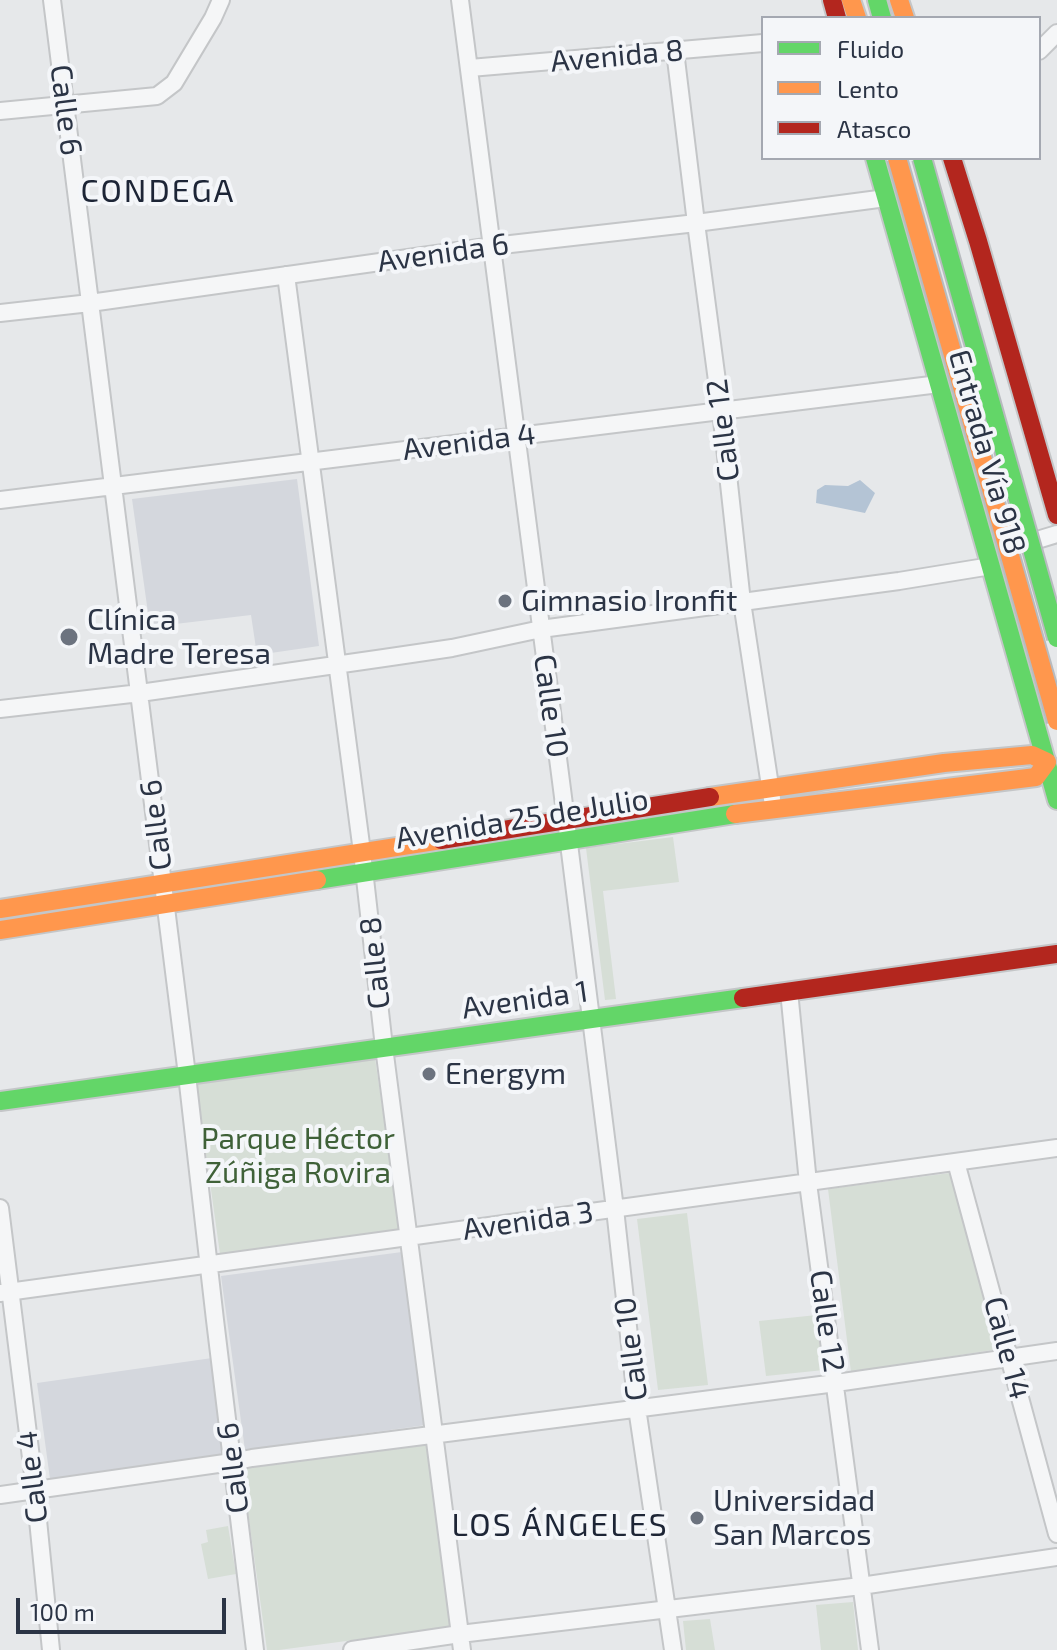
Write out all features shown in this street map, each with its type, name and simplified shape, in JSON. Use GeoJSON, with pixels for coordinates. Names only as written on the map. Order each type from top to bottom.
{"type":"FeatureCollection","features":[{"type":"Feature","properties":{"kind":"main road","name":"Entrada Vía 918"},"geometry":{"type":"LineString","coordinates":[[876,160],[1024,687],[1052,761],[1057,800]]}},
{"type":"Feature","properties":{"kind":"main road"},"geometry":{"type":"LineString","coordinates":[[898,160],[1057,721]]}},
{"type":"Feature","properties":{"kind":"main road"},"geometry":{"type":"LineString","coordinates":[[923,160],[1057,638]]}},
{"type":"Feature","properties":{"kind":"main road"},"geometry":{"type":"LineString","coordinates":[[953,160],[1057,515]]}},
{"type":"Feature","properties":{"kind":"main road","name":"Avenida 25 de Julio"},"geometry":{"type":"LineString","coordinates":[[0,909],[944,763],[1032,755],[1052,761],[1036,777],[773,808],[0,930]]}},
{"type":"Feature","properties":{"kind":"main road","name":"Avenida 1"},"geometry":{"type":"LineString","coordinates":[[0,1101],[1057,954]]}},
{"type":"Feature","properties":{"kind":"street","name":"Calle 6"},"geometry":{"type":"LineString","coordinates":[[52,0],[187,1075],[255,1650]]}},
{"type":"Feature","properties":{"kind":"street"},"geometry":{"type":"LineString","coordinates":[[0,111],[157,96],[174,83],[221,0]]}},
{"type":"Feature","properties":{"kind":"street","name":"Calle 10"},"geometry":{"type":"LineString","coordinates":[[460,0],[569,840],[637,1408],[673,1650]]}},
{"type":"Feature","properties":{"kind":"street"},"geometry":{"type":"LineString","coordinates":[[1041,49],[1057,33]]}},
{"type":"Feature","properties":{"kind":"street","name":"Avenida 8"},"geometry":{"type":"LineString","coordinates":[[470,68],[761,43]]}},
{"type":"Feature","properties":{"kind":"street","name":"Calle 12"},"geometry":{"type":"LineString","coordinates":[[675,51],[742,602],[773,808]]}},
{"type":"Feature","properties":{"kind":"street","name":"Avenida 6"},"geometry":{"type":"LineString","coordinates":[[0,313],[493,246],[886,198]]}},
{"type":"Feature","properties":{"kind":"street","name":"Calle 8"},"geometry":{"type":"LineString","coordinates":[[286,275],[365,873],[384,1047],[461,1642]]}},
{"type":"Feature","properties":{"kind":"street","name":"Avenida 4"},"geometry":{"type":"LineString","coordinates":[[0,500],[939,384]]}},
{"type":"Feature","properties":{"kind":"street"},"geometry":{"type":"LineString","coordinates":[[991,566],[1000,551],[1057,534]]}},
{"type":"Feature","properties":{"kind":"street"},"geometry":{"type":"LineString","coordinates":[[0,709],[337,665],[452,648],[541,629],[991,566],[1010,580],[1057,569]]}},
{"type":"Feature","properties":{"kind":"street","name":"Calle 12"},"geometry":{"type":"LineString","coordinates":[[789,991],[808,1183],[870,1650]]}},
{"type":"Feature","properties":{"kind":"street","name":"Avenida 3"},"geometry":{"type":"LineString","coordinates":[[5,1293],[1057,1148]]}},
{"type":"Feature","properties":{"kind":"street","name":"Calle 14"},"geometry":{"type":"LineString","coordinates":[[956,1162],[1057,1534]]}},
{"type":"Feature","properties":{"kind":"street","name":"Calle 4"},"geometry":{"type":"LineString","coordinates":[[0,1208],[5,1293],[35,1490],[51,1650]]}},
{"type":"Feature","properties":{"kind":"street"},"geometry":{"type":"LineString","coordinates":[[0,1495],[434,1433],[836,1383],[1057,1351]]}},
{"type":"Feature","properties":{"kind":"street"},"geometry":{"type":"LineString","coordinates":[[352,1650],[461,1642],[667,1610],[1057,1557]]}},
{"type":"Feature","properties":{"kind":"shaded area"},"geometry":{"type":"Polygon","coordinates":[[[297,479],[319,646],[257,655],[251,615],[150,627],[132,499],[297,479]]]}},
{"type":"Feature","properties":{"kind":"shaded area"},"geometry":{"type":"Polygon","coordinates":[[[402,1252],[426,1425],[245,1450],[221,1276],[402,1252]]]}},
{"type":"Feature","properties":{"kind":"shaded area"},"geometry":{"type":"Polygon","coordinates":[[[212,1358],[227,1457],[50,1479],[37,1383],[212,1358]]]}},
{"type":"Feature","properties":{"kind":"green space"},"geometry":{"type":"Polygon","coordinates":[[[673,837],[679,882],[603,891],[616,999],[605,1000],[586,848],[673,837]]]}},
{"type":"Feature","properties":{"kind":"green space","name":"Parque Héctor Zúñiga Rovira"},"geometry":{"type":"Polygon","coordinates":[[[375,1058],[400,1230],[220,1254],[196,1082],[375,1058]]]}},
{"type":"Feature","properties":{"kind":"green space"},"geometry":{"type":"Polygon","coordinates":[[[950,1173],[999,1349],[851,1372],[828,1189],[950,1173]]]}},
{"type":"Feature","properties":{"kind":"green space"},"geometry":{"type":"Polygon","coordinates":[[[687,1213],[708,1385],[658,1390],[637,1219],[687,1213]]]}},
{"type":"Feature","properties":{"kind":"green space"},"geometry":{"type":"Polygon","coordinates":[[[817,1315],[824,1370],[766,1376],[759,1321],[817,1315]]]}},
{"type":"Feature","properties":{"kind":"green space"},"geometry":{"type":"Polygon","coordinates":[[[426,1444],[451,1627],[267,1650],[242,1469],[426,1444]]]}},
{"type":"Feature","properties":{"kind":"green space"},"geometry":{"type":"Polygon","coordinates":[[[228,1526],[236,1574],[208,1579],[201,1544],[208,1542],[206,1530],[228,1526]]]}},
{"type":"Feature","properties":{"kind":"green space"},"geometry":{"type":"Polygon","coordinates":[[[853,1602],[858,1650],[821,1650],[816,1605],[853,1602]]]}},
{"type":"Feature","properties":{"kind":"green space"},"geometry":{"type":"Polygon","coordinates":[[[710,1619],[715,1650],[686,1650],[683,1621],[710,1619]]]}},
{"type":"Feature","properties":{"kind":"water"},"geometry":{"type":"Polygon","coordinates":[[[860,480],[875,493],[865,513],[816,503],[817,490],[825,485],[848,486],[860,480]]]}},
{"type":"Feature","properties":{"kind":"traffic: fast"},"geometry":{"type":"LineString","coordinates":[[877,0],[881,16]]}},
{"type":"Feature","properties":{"kind":"traffic: fast"},"geometry":{"type":"LineString","coordinates":[[876,160],[1057,800]]}},
{"type":"Feature","properties":{"kind":"traffic: fast"},"geometry":{"type":"LineString","coordinates":[[923,160],[1057,638]]}},
{"type":"Feature","properties":{"kind":"traffic: fast"},"geometry":{"type":"LineString","coordinates":[[317,880],[735,814]]}},
{"type":"Feature","properties":{"kind":"traffic: fast"},"geometry":{"type":"LineString","coordinates":[[0,1101],[743,998]]}},
{"type":"Feature","properties":{"kind":"traffic: slow"},"geometry":{"type":"LineString","coordinates":[[851,0],[856,16]]}},
{"type":"Feature","properties":{"kind":"traffic: slow"},"geometry":{"type":"LineString","coordinates":[[899,0],[904,16]]}},
{"type":"Feature","properties":{"kind":"traffic: slow"},"geometry":{"type":"LineString","coordinates":[[898,160],[1057,721]]}},
{"type":"Feature","properties":{"kind":"traffic: slow"},"geometry":{"type":"LineString","coordinates":[[710,797],[944,763],[1032,755],[1047,762],[1036,777],[735,814]]}},
{"type":"Feature","properties":{"kind":"traffic: slow"},"geometry":{"type":"LineString","coordinates":[[0,909],[441,840]]}},
{"type":"Feature","properties":{"kind":"traffic: slow"},"geometry":{"type":"LineString","coordinates":[[0,930],[317,880]]}},
{"type":"Feature","properties":{"kind":"traffic: jam"},"geometry":{"type":"LineString","coordinates":[[832,0],[836,16]]}},
{"type":"Feature","properties":{"kind":"traffic: jam"},"geometry":{"type":"LineString","coordinates":[[953,160],[1057,515]]}},
{"type":"Feature","properties":{"kind":"traffic: jam"},"geometry":{"type":"LineString","coordinates":[[441,840],[710,797]]}},
{"type":"Feature","properties":{"kind":"traffic: jam"},"geometry":{"type":"LineString","coordinates":[[743,998],[1057,954]]}},
{"type":"Feature","properties":{"kind":"place","name":"Gimnasio Ironfit"},"geometry":{"type":"Point","coordinates":[505,601]}},
{"type":"Feature","properties":{"kind":"place","name":"Clínica Madre Teresa"},"geometry":{"type":"Point","coordinates":[69,637]}},
{"type":"Feature","properties":{"kind":"place","name":"Energym"},"geometry":{"type":"Point","coordinates":[429,1074]}},
{"type":"Feature","properties":{"kind":"place","name":"Universidad San Marcos"},"geometry":{"type":"Point","coordinates":[697,1518]}},
{"type":"Feature","properties":{"kind":"district","name":"CONDEGA"},"geometry":{"type":"Point","coordinates":[158,191]}},
{"type":"Feature","properties":{"kind":"district","name":"LOS ÁNGELES"},"geometry":{"type":"Point","coordinates":[560,1525]}}]}
